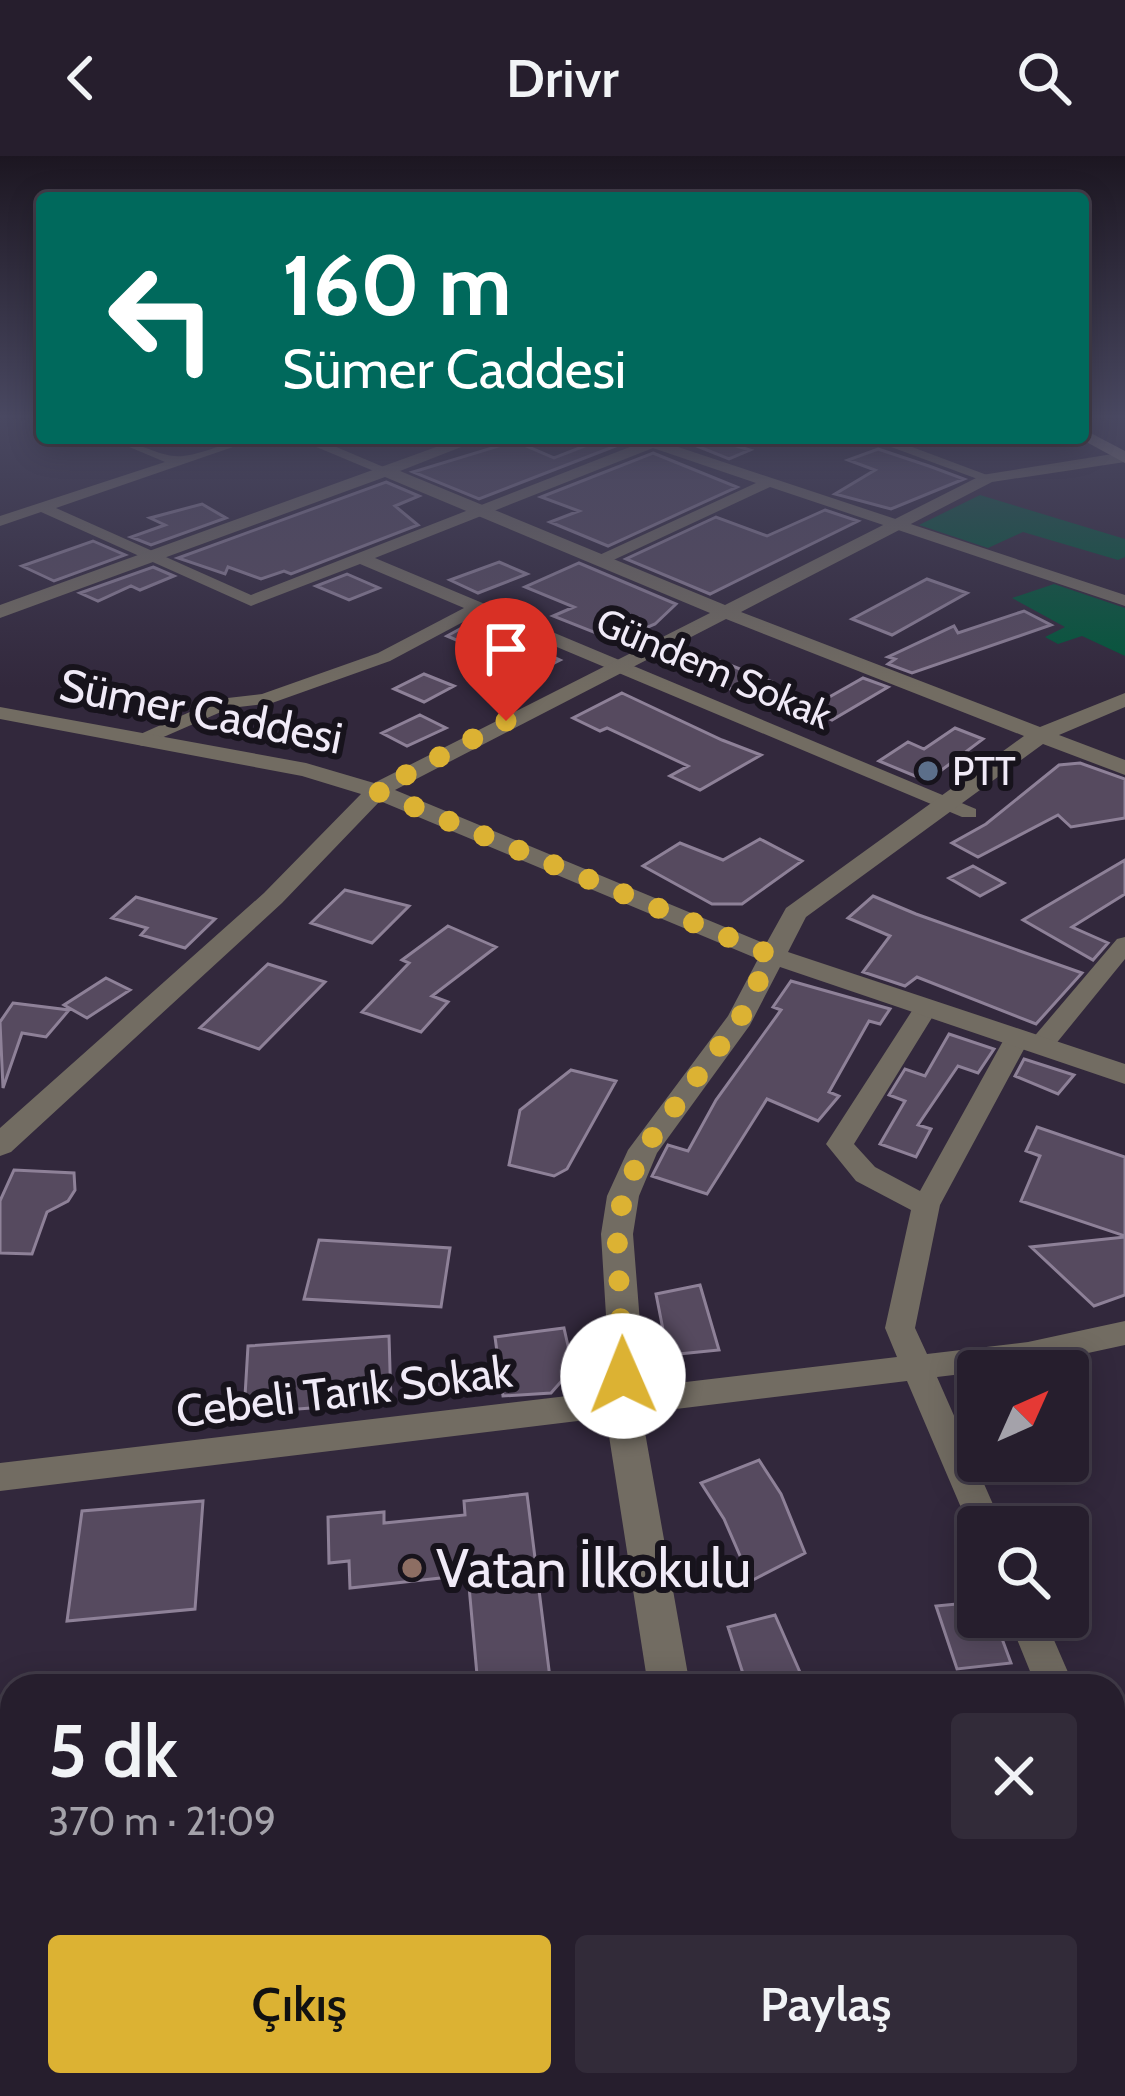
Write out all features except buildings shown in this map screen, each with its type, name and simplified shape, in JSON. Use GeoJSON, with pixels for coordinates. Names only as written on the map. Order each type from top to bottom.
{"type":"FeatureCollection","features":[{"type":"Feature","properties":{"kind":"street"},"geometry":{"type":"LineString","coordinates":[[0,521],[42,507],[251,601],[500,507]]}},
{"type":"Feature","properties":{"kind":"street"},"geometry":{"type":"LineString","coordinates":[[0,612],[288,507]]}},
{"type":"Feature","properties":{"kind":"street"},"geometry":{"type":"LineString","coordinates":[[466,507],[1125,768]]}},
{"type":"Feature","properties":{"kind":"street"},"geometry":{"type":"LineString","coordinates":[[601,560],[717,507]]}},
{"type":"Feature","properties":{"kind":"street"},"geometry":{"type":"LineString","coordinates":[[838,507],[1125,602]]}},
{"type":"Feature","properties":{"kind":"street"},"geometry":{"type":"LineString","coordinates":[[5,1131],[124,1039],[355,819],[376,791],[615,665],[934,507]]}},
{"type":"Feature","properties":{"kind":"street","name":"Gündem Sokak"},"geometry":{"type":"LineString","coordinates":[[365,560],[958,809]]}},
{"type":"Feature","properties":{"kind":"street"},"geometry":{"type":"LineString","coordinates":[[143,740],[226,703],[265,699],[366,664],[478,607]]}},
{"type":"Feature","properties":{"kind":"street"},"geometry":{"type":"LineString","coordinates":[[667,1674],[622,1404],[625,1348],[617,1234],[623,1196],[643,1150],[740,1019],[771,955],[1051,737],[1125,699]]}},
{"type":"Feature","properties":{"kind":"street","name":"Sümer Caddesi"},"geometry":{"type":"LineString","coordinates":[[0,713],[306,770],[376,791],[771,955],[1125,1074]]}},
{"type":"Feature","properties":{"kind":"street"},"geometry":{"type":"LineString","coordinates":[[1051,737],[1125,715]]}},
{"type":"Feature","properties":{"kind":"street"},"geometry":{"type":"LineString","coordinates":[[977,1506],[900,1328],[926,1204],[1029,1042],[1125,944]]}},
{"type":"Feature","properties":{"kind":"street"},"geometry":{"type":"LineString","coordinates":[[926,1008],[840,1144],[847,1159],[883,1185],[926,1204]]}},
{"type":"Feature","properties":{"kind":"street","name":"Cebeli Tarık Sokak"},"geometry":{"type":"LineString","coordinates":[[0,1477],[1028,1354],[1125,1333]]}},
{"type":"Feature","properties":{"kind":"street"},"geometry":{"type":"LineString","coordinates":[[1035,1638],[1050,1674]]}},
{"type":"Feature","properties":{"kind":"green space"},"geometry":{"type":"Polygon","coordinates":[[[957,507],[1018,507],[1125,539],[1125,557],[1118,560],[1023,532],[988,548],[919,525],[957,507]]]}},
{"type":"Feature","properties":{"kind":"green space"},"geometry":{"type":"Polygon","coordinates":[[[1054,584],[1125,608],[1125,656],[1082,636],[1058,644],[1045,637],[1065,627],[1012,598],[1054,584]]]}},
{"type":"Feature","properties":{"kind":"place","name":"PTT"},"geometry":{"type":"Point","coordinates":[928,771]}},
{"type":"Feature","properties":{"kind":"place","name":"Vatan İlkokulu"},"geometry":{"type":"Point","coordinates":[412,1568]}},
{"type":"Feature","properties":{"kind":"route"},"geometry":{"type":"LineString","coordinates":[[506,721],[376,791],[732,934],[771,955],[740,1019],[643,1150],[623,1196],[617,1234],[623,1376]]}}]}
